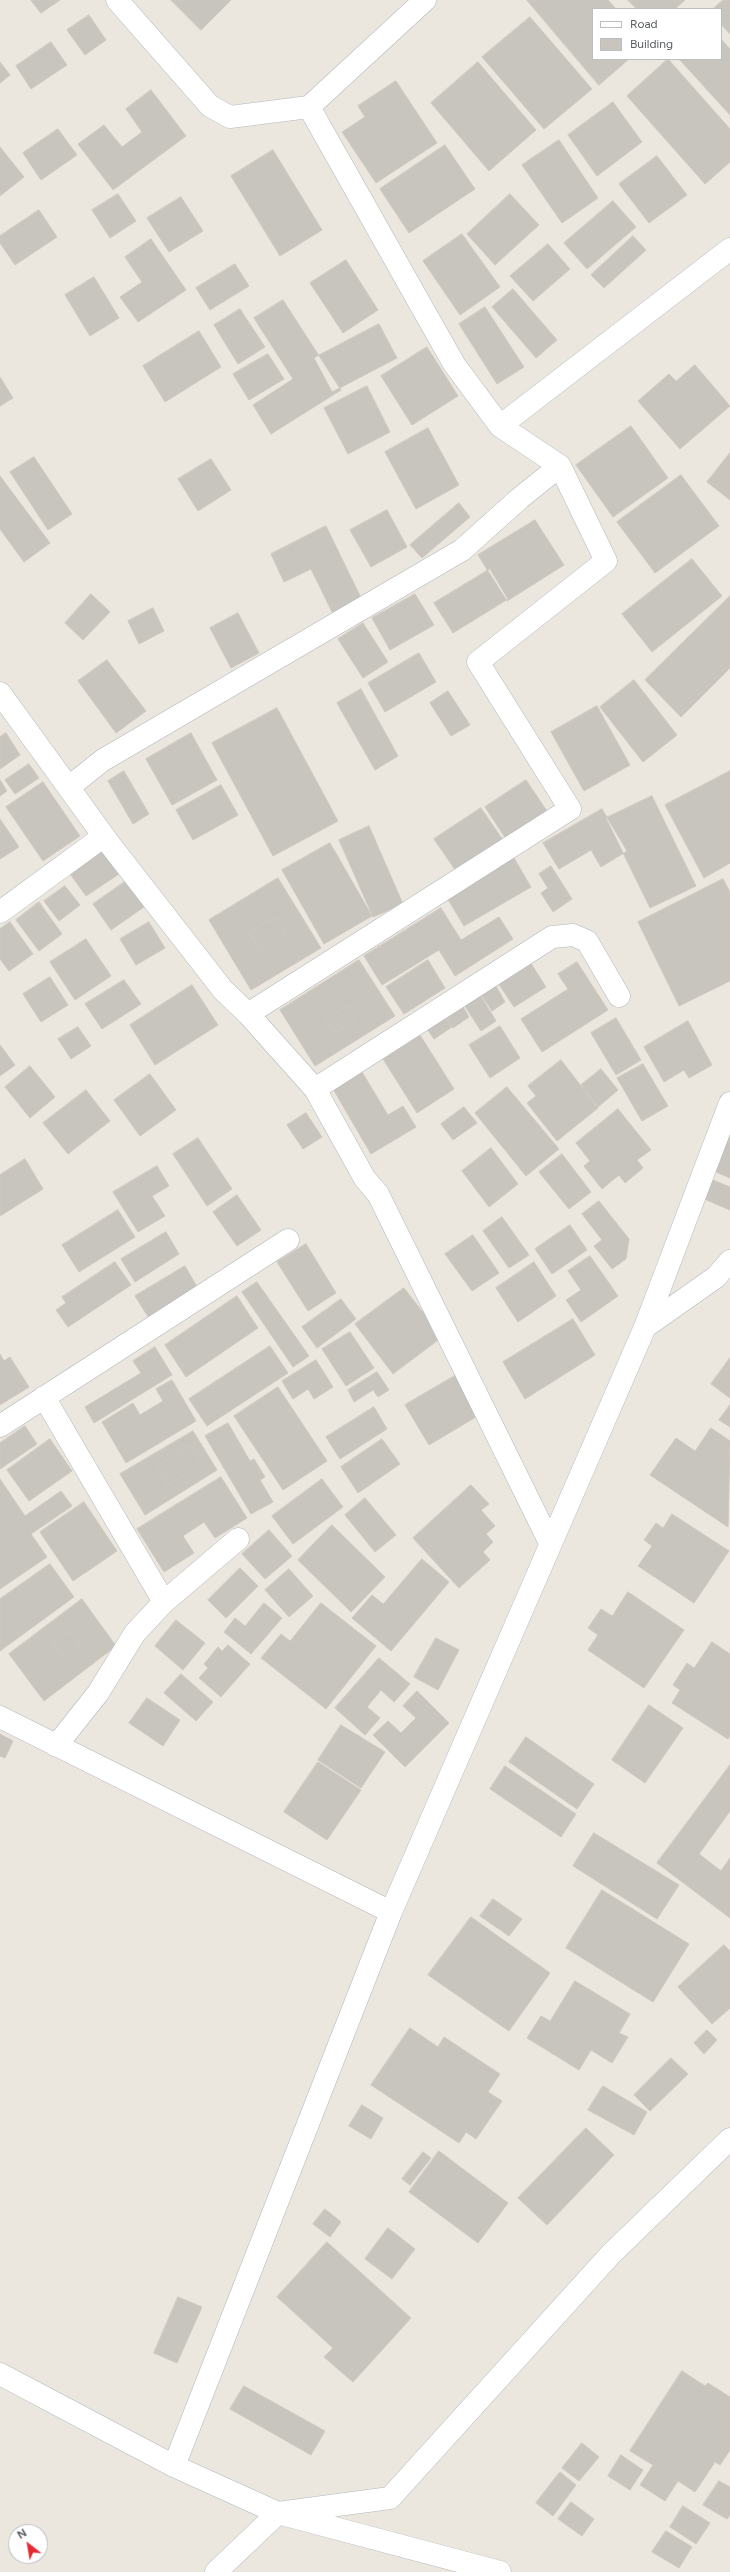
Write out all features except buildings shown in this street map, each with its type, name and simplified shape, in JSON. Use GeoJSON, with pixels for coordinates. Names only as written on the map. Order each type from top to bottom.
{"type":"FeatureCollection","features":[{"type":"Feature","properties":{"kind":"street"},"geometry":{"type":"LineString","coordinates":[[117,0],[210,106],[230,117],[308,107],[425,0]]}},
{"type":"Feature","properties":{"kind":"street"},"geometry":{"type":"LineString","coordinates":[[248,1014],[570,809],[478,662],[606,561],[560,466],[500,426],[454,364],[308,107]]}},
{"type":"Feature","properties":{"kind":"street"},"geometry":{"type":"LineString","coordinates":[[500,426],[730,248]]}},
{"type":"Feature","properties":{"kind":"street"},"geometry":{"type":"LineString","coordinates":[[69,787],[103,760],[462,550],[520,498],[560,466]]}},
{"type":"Feature","properties":{"kind":"street"},"geometry":{"type":"LineString","coordinates":[[0,693],[104,836],[223,990],[248,1014],[315,1089],[365,1179],[378,1194],[550,1543]]}},
{"type":"Feature","properties":{"kind":"street"},"geometry":{"type":"LineString","coordinates":[[0,912],[104,836]]}},
{"type":"Feature","properties":{"kind":"street"},"geometry":{"type":"LineString","coordinates":[[315,1089],[552,937],[573,935],[586,941],[619,996]]}},
{"type":"Feature","properties":{"kind":"street"},"geometry":{"type":"LineString","coordinates":[[174,2466],[391,1912],[645,1327],[730,1103]]}},
{"type":"Feature","properties":{"kind":"street"},"geometry":{"type":"LineString","coordinates":[[0,1426],[288,1240]]}},
{"type":"Feature","properties":{"kind":"street"},"geometry":{"type":"LineString","coordinates":[[645,1327],[710,1281],[730,1261]]}},
{"type":"Feature","properties":{"kind":"street"},"geometry":{"type":"LineString","coordinates":[[44,1397],[164,1602]]}},
{"type":"Feature","properties":{"kind":"street"},"geometry":{"type":"LineString","coordinates":[[56,1746],[98,1693],[135,1632],[164,1602],[238,1539]]}},
{"type":"Feature","properties":{"kind":"street"},"geometry":{"type":"LineString","coordinates":[[0,1717],[391,1912]]}},
{"type":"Feature","properties":{"kind":"street"},"geometry":{"type":"LineString","coordinates":[[216,2572],[278,2513],[390,2498],[611,2254],[730,2139]]}},
{"type":"Feature","properties":{"kind":"street"},"geometry":{"type":"LineString","coordinates":[[0,2374],[174,2466],[278,2513],[500,2572]]}}]}
